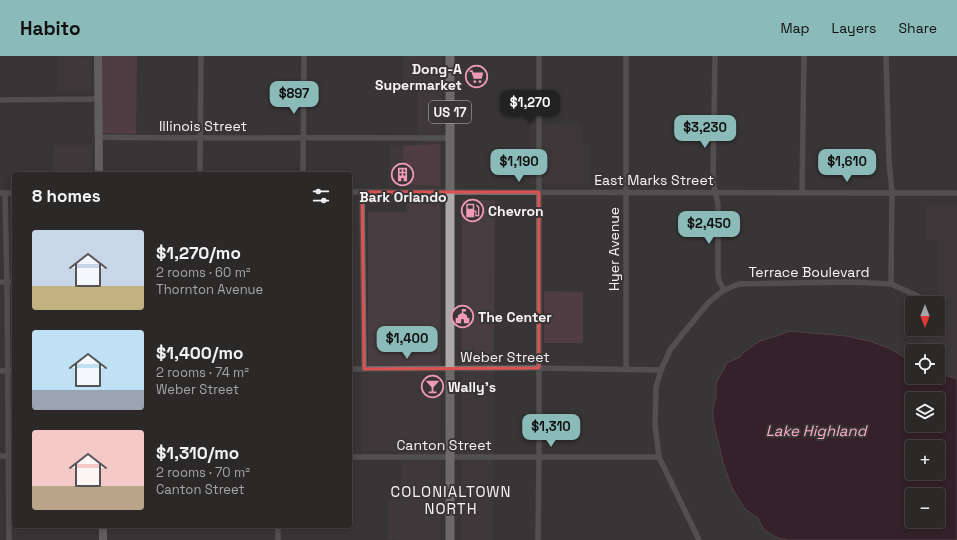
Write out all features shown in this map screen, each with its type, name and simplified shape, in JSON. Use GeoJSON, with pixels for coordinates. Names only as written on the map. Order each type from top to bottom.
{"type":"FeatureCollection","features":[{"type":"Feature","properties":{"kind":"main road","name":"US 17"},"geometry":{"type":"LineString","coordinates":[[450,56],[450,540]]}},
{"type":"Feature","properties":{"kind":"street"},"geometry":{"type":"LineString","coordinates":[[98,56],[99,172]]}},
{"type":"Feature","properties":{"kind":"street"},"geometry":{"type":"LineString","coordinates":[[200,172],[201,56]]}},
{"type":"Feature","properties":{"kind":"street"},"geometry":{"type":"LineString","coordinates":[[303,172],[304,56]]}},
{"type":"Feature","properties":{"kind":"street"},"geometry":{"type":"LineString","coordinates":[[538,540],[539,56]]}},
{"type":"Feature","properties":{"kind":"street","name":"Hyer Avenue"},"geometry":{"type":"LineString","coordinates":[[626,56],[626,369]]}},
{"type":"Feature","properties":{"kind":"street"},"geometry":{"type":"LineString","coordinates":[[715,56],[713,182],[718,204],[718,275],[719,281],[724,290]]}},
{"type":"Feature","properties":{"kind":"street"},"geometry":{"type":"LineString","coordinates":[[802,192],[804,56]]}},
{"type":"Feature","properties":{"kind":"street"},"geometry":{"type":"LineString","coordinates":[[886,56],[889,161],[892,192],[891,284]]}},
{"type":"Feature","properties":{"kind":"street"},"geometry":{"type":"LineString","coordinates":[[0,100],[98,99]]}},
{"type":"Feature","properties":{"kind":"street","name":"Illinois Street"},"geometry":{"type":"LineString","coordinates":[[99,137],[450,138]]}},
{"type":"Feature","properties":{"kind":"street","name":"East Marks Street"},"geometry":{"type":"LineString","coordinates":[[352,192],[957,193]]}},
{"type":"Feature","properties":{"kind":"street"},"geometry":{"type":"LineString","coordinates":[[362,192],[364,369]]}},
{"type":"Feature","properties":{"kind":"street"},"geometry":{"type":"LineString","coordinates":[[2,193],[7,282],[7,371],[11,456],[9,540]]}},
{"type":"Feature","properties":{"kind":"street"},"geometry":{"type":"LineString","coordinates":[[0,282],[12,282]]}},
{"type":"Feature","properties":{"kind":"street","name":"Terrace Boulevard"},"geometry":{"type":"LineString","coordinates":[[699,540],[659,456],[655,425],[655,403],[656,386],[670,350],[709,302],[724,290],[739,284],[851,282],[891,284],[918,296]]}},
{"type":"Feature","properties":{"kind":"street","name":"Weber Street"},"geometry":{"type":"LineString","coordinates":[[352,369],[539,368],[661,370]]}},
{"type":"Feature","properties":{"kind":"street"},"geometry":{"type":"LineString","coordinates":[[0,371],[12,370]]}},
{"type":"Feature","properties":{"kind":"street"},"geometry":{"type":"LineString","coordinates":[[0,456],[11,456]]}},
{"type":"Feature","properties":{"kind":"street","name":"Canton Street"},"geometry":{"type":"LineString","coordinates":[[352,457],[659,456]]}},
{"type":"Feature","properties":{"kind":"street"},"geometry":{"type":"LineString","coordinates":[[103,528],[103,540]]}},
{"type":"Feature","properties":{"kind":"street"},"geometry":{"type":"LineString","coordinates":[[278,528],[278,540]]}},
{"type":"Feature","properties":{"kind":"highlighted area"},"geometry":{"type":"Polygon","coordinates":[[[362,192],[539,192],[539,368],[364,369],[362,192]]]}},
{"type":"Feature","properties":{"kind":"shaded area"},"geometry":{"type":"Polygon","coordinates":[[[102,56],[137,56],[136,134],[102,133],[102,56]]]}},
{"type":"Feature","properties":{"kind":"shaded area"},"geometry":{"type":"Polygon","coordinates":[[[403,56],[441,56],[440,540],[388,539],[388,501],[401,501],[401,451],[362,451],[362,374],[368,374],[368,212],[407,212],[405,185],[389,185],[390,145],[417,145],[417,91],[403,91],[403,56]]]}},
{"type":"Feature","properties":{"kind":"shaded area"},"geometry":{"type":"Polygon","coordinates":[[[58,57],[91,57],[91,91],[58,91],[58,57]]]}},
{"type":"Feature","properties":{"kind":"shaded area"},"geometry":{"type":"Polygon","coordinates":[[[530,124],[582,124],[582,145],[590,145],[590,184],[529,184],[530,124]]]}},
{"type":"Feature","properties":{"kind":"shaded area"},"geometry":{"type":"Polygon","coordinates":[[[440,144],[440,186],[405,184],[403,146],[440,144]]]}},
{"type":"Feature","properties":{"kind":"shaded area"},"geometry":{"type":"Polygon","coordinates":[[[53,145],[92,145],[92,172],[53,172],[53,145]]]}},
{"type":"Feature","properties":{"kind":"shaded area"},"geometry":{"type":"Polygon","coordinates":[[[462,200],[495,200],[493,540],[461,540],[462,200]]]}},
{"type":"Feature","properties":{"kind":"shaded area"},"geometry":{"type":"Polygon","coordinates":[[[926,205],[957,205],[957,379],[945,375],[945,344],[924,344],[924,336],[945,336],[945,296],[938,296],[938,240],[927,240],[926,205]]]}},
{"type":"Feature","properties":{"kind":"shaded area"},"geometry":{"type":"Polygon","coordinates":[[[544,291],[583,292],[583,343],[544,343],[544,291]]]}},
{"type":"Feature","properties":{"kind":"water","name":"Lake Highland"},"geometry":{"type":"Polygon","coordinates":[[[789,331],[846,336],[869,341],[889,348],[905,358],[905,384],[945,384],[945,375],[957,379],[957,540],[787,540],[778,538],[764,530],[758,518],[745,509],[732,488],[723,462],[713,420],[716,383],[727,363],[740,357],[744,352],[760,341],[789,331]]]}},
{"type":"Feature","properties":{"kind":"place","name":"Dong-A Supermarket"},"geometry":{"type":"Point","coordinates":[477,77]}},
{"type":"Feature","properties":{"kind":"place","name":"Bark Orlando"},"geometry":{"type":"Point","coordinates":[403,175]}},
{"type":"Feature","properties":{"kind":"place","name":"Chevron"},"geometry":{"type":"Point","coordinates":[472,211]}},
{"type":"Feature","properties":{"kind":"place","name":"The Center"},"geometry":{"type":"Point","coordinates":[463,317]}},
{"type":"Feature","properties":{"kind":"place","name":"Wally's"},"geometry":{"type":"Point","coordinates":[432,387]}},
{"type":"Feature","properties":{"kind":"district","name":"COLONIALTOWN NORTH"},"geometry":{"type":"Point","coordinates":[451,500]}}]}
